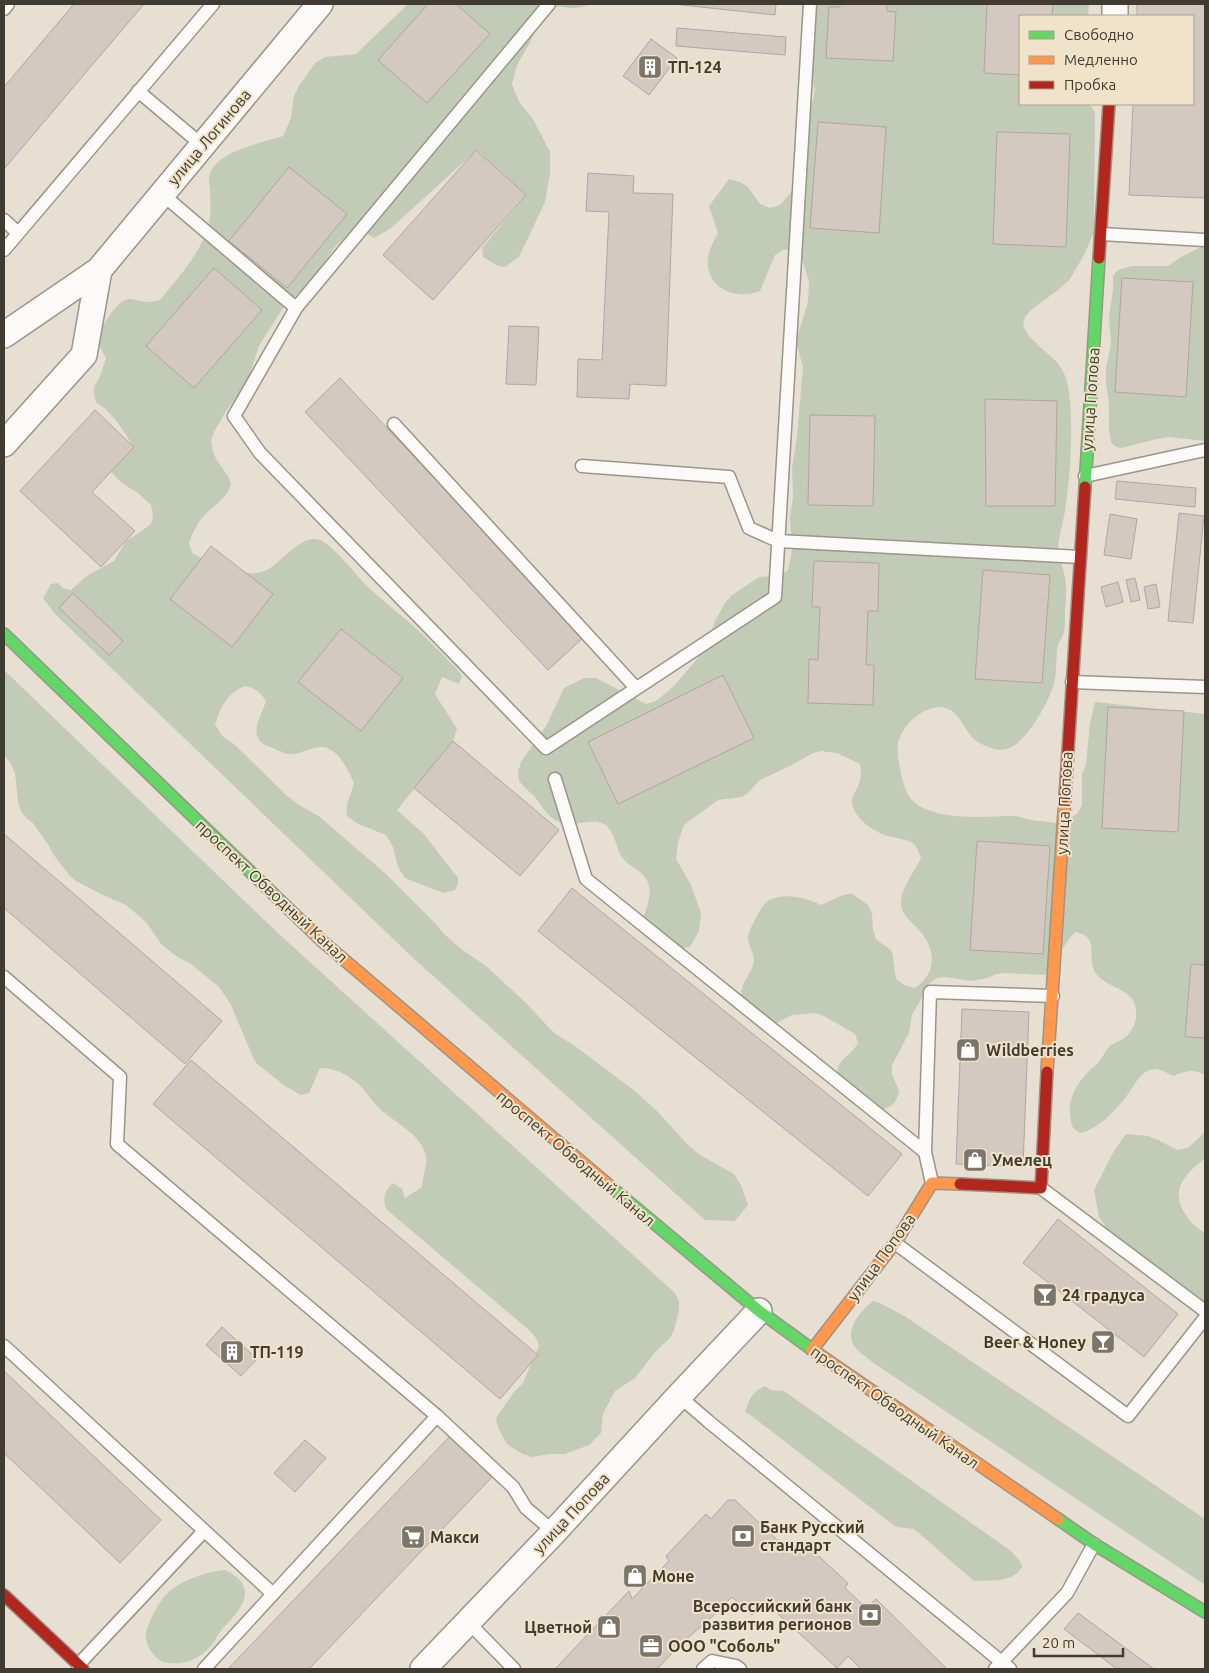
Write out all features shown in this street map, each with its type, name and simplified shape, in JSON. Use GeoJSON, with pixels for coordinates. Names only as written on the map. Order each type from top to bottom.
{"type":"FeatureCollection","features":[{"type":"Feature","properties":{"kind":"main road","name":"улица Попова"},"geometry":{"type":"LineString","coordinates":[[1042,1188],[1048,1057],[1109,105]]}},
{"type":"Feature","properties":{"kind":"main road","name":"проспект Обводный Канал"},"geometry":{"type":"LineString","coordinates":[[4,634],[322,941],[516,1108],[759,1312],[1094,1544],[1205,1612]]}},
{"type":"Feature","properties":{"kind":"main road","name":"улица Попова"},"geometry":{"type":"LineString","coordinates":[[812,1350],[895,1243],[932,1183]]}},
{"type":"Feature","properties":{"kind":"main road"},"geometry":{"type":"LineString","coordinates":[[932,1183],[1042,1188]]}},
{"type":"Feature","properties":{"kind":"main road"},"geometry":{"type":"LineString","coordinates":[[4,1595],[80,1667]]}},
{"type":"Feature","properties":{"kind":"street","name":"улица Логинова"},"geometry":{"type":"LineString","coordinates":[[4,335],[99,270],[320,4]]}},
{"type":"Feature","properties":{"kind":"street","name":"улица Логинова"},"geometry":{"type":"LineString","coordinates":[[4,444],[84,355],[99,270]]}},
{"type":"Feature","properties":{"kind":"street","name":"улица Попова"},"geometry":{"type":"LineString","coordinates":[[423,1669],[759,1312]]}},
{"type":"Feature","properties":{"kind":"lane"},"geometry":{"type":"LineString","coordinates":[[4,9],[8,4]]}},
{"type":"Feature","properties":{"kind":"lane"},"geometry":{"type":"LineString","coordinates":[[4,250],[212,4]]}},
{"type":"Feature","properties":{"kind":"lane"},"geometry":{"type":"LineString","coordinates":[[549,4],[296,308],[234,416],[260,453],[546,748],[775,597],[810,4]]}},
{"type":"Feature","properties":{"kind":"lane"},"geometry":{"type":"LineString","coordinates":[[138,91],[202,145]]}},
{"type":"Feature","properties":{"kind":"lane"},"geometry":{"type":"LineString","coordinates":[[162,194],[296,308]]}},
{"type":"Feature","properties":{"kind":"lane"},"geometry":{"type":"LineString","coordinates":[[4,220],[18,233]]}},
{"type":"Feature","properties":{"kind":"lane"},"geometry":{"type":"LineString","coordinates":[[1100,234],[1205,240]]}},
{"type":"Feature","properties":{"kind":"lane"},"geometry":{"type":"LineString","coordinates":[[394,424],[636,688]]}},
{"type":"Feature","properties":{"kind":"lane"},"geometry":{"type":"LineString","coordinates":[[1085,476],[1205,450]]}},
{"type":"Feature","properties":{"kind":"lane"},"geometry":{"type":"LineString","coordinates":[[582,466],[729,477],[749,528],[778,541],[1080,557]]}},
{"type":"Feature","properties":{"kind":"lane"},"geometry":{"type":"LineString","coordinates":[[1072,682],[1205,687]]}},
{"type":"Feature","properties":{"kind":"lane"},"geometry":{"type":"LineString","coordinates":[[556,779],[586,879],[924,1152]]}},
{"type":"Feature","properties":{"kind":"lane"},"geometry":{"type":"LineString","coordinates":[[4,977],[120,1077],[117,1144],[437,1416],[513,1487],[526,1508],[554,1532]]}},
{"type":"Feature","properties":{"kind":"lane"},"geometry":{"type":"LineString","coordinates":[[932,1183],[924,1152],[930,992],[1053,996]]}},
{"type":"Feature","properties":{"kind":"lane"},"geometry":{"type":"LineString","coordinates":[[1042,1188],[1205,1311]]}},
{"type":"Feature","properties":{"kind":"lane"},"geometry":{"type":"LineString","coordinates":[[895,1243],[1128,1416],[1205,1318]]}},
{"type":"Feature","properties":{"kind":"lane"},"geometry":{"type":"LineString","coordinates":[[4,1346],[273,1594]]}},
{"type":"Feature","properties":{"kind":"lane"},"geometry":{"type":"LineString","coordinates":[[679,1396],[1002,1667],[1067,1593],[1094,1544]]}},
{"type":"Feature","properties":{"kind":"lane"},"geometry":{"type":"LineString","coordinates":[[204,1669],[437,1416]]}},
{"type":"Feature","properties":{"kind":"lane"},"geometry":{"type":"LineString","coordinates":[[80,1667],[204,1531]]}},
{"type":"Feature","properties":{"kind":"lane"},"geometry":{"type":"LineString","coordinates":[[468,1622],[514,1669]]}},
{"type":"Feature","properties":{"kind":"lane"},"geometry":{"type":"LineString","coordinates":[[703,1669],[712,1661],[736,1666],[740,1669]]}},
{"type":"Feature","properties":{"kind":"green space"},"geometry":{"type":"Polygon","coordinates":[[[408,4],[590,4],[578,8],[552,7],[545,11],[540,17],[530,42],[516,68],[512,84],[519,102],[533,119],[550,152],[550,174],[545,202],[519,257],[505,267],[498,266],[483,257],[482,248],[526,195],[477,150],[391,228],[374,238],[363,231],[340,242],[314,278],[283,308],[259,346],[244,388],[228,408],[214,432],[211,441],[213,451],[216,459],[228,476],[231,485],[222,499],[200,521],[189,543],[192,553],[208,561],[227,569],[257,573],[271,567],[298,545],[313,539],[320,540],[344,560],[371,590],[415,628],[456,668],[462,676],[459,684],[442,677],[435,694],[457,729],[453,741],[397,810],[423,833],[458,878],[455,890],[443,893],[405,878],[398,867],[393,847],[386,835],[358,824],[347,816],[348,803],[354,783],[338,755],[324,747],[288,754],[262,743],[256,733],[258,721],[266,701],[257,691],[245,686],[233,693],[223,706],[215,724],[222,736],[234,744],[286,795],[320,817],[386,874],[444,934],[486,966],[526,1003],[554,1033],[575,1046],[636,1092],[700,1155],[734,1174],[741,1185],[748,1205],[735,1221],[705,1220],[412,957],[54,613],[43,598],[51,584],[58,583],[63,588],[71,590],[88,575],[114,561],[126,541],[151,524],[153,515],[151,505],[111,472],[134,447],[108,411],[96,402],[94,393],[94,387],[106,358],[100,347],[99,339],[102,328],[109,316],[123,301],[128,299],[148,302],[160,300],[187,266],[200,247],[208,227],[210,218],[209,178],[212,169],[219,161],[252,145],[283,136],[291,118],[294,96],[315,63],[325,57],[356,54],[408,4]]]}},
{"type":"Feature","properties":{"kind":"green space"},"geometry":{"type":"Polygon","coordinates":[[[805,4],[1089,4],[1088,15],[1019,15],[1019,105],[1090,105],[1095,112],[1094,232],[1084,255],[1070,279],[1031,310],[1025,317],[1023,326],[1031,338],[1060,366],[1067,383],[1070,400],[1069,480],[1058,548],[1064,556],[1060,561],[1063,567],[1066,587],[1065,625],[1057,649],[1054,682],[1050,695],[1035,722],[1021,739],[1007,749],[993,749],[979,743],[972,737],[953,712],[941,707],[922,712],[909,723],[900,737],[898,750],[901,774],[908,795],[923,808],[948,815],[977,817],[1016,816],[1060,824],[1077,814],[1082,805],[1082,774],[1086,764],[1090,723],[1095,702],[1205,714],[1205,1075],[1189,1071],[1173,1076],[1160,1070],[1149,1070],[1137,1080],[1111,1114],[1093,1128],[1080,1133],[1073,1128],[1071,1120],[1070,1105],[1074,1091],[1082,1078],[1099,1062],[1110,1046],[1130,1033],[1136,1015],[1132,999],[1123,991],[1104,981],[1095,972],[1090,943],[1083,934],[1075,932],[1045,975],[1005,973],[971,981],[946,977],[937,978],[930,983],[912,1015],[909,1033],[892,1065],[892,1074],[899,1091],[895,1102],[888,1108],[871,1110],[860,1108],[851,1103],[843,1091],[837,1071],[842,1061],[858,1043],[855,1034],[816,1013],[792,1015],[769,1027],[743,1004],[741,991],[754,961],[748,940],[749,932],[765,903],[783,896],[802,898],[821,905],[851,893],[868,905],[872,913],[873,930],[876,939],[892,951],[896,979],[904,985],[915,988],[928,975],[932,960],[928,944],[924,936],[901,908],[905,886],[921,858],[914,844],[877,832],[857,815],[852,801],[861,778],[860,764],[837,753],[821,751],[813,753],[760,780],[742,797],[718,800],[684,825],[678,842],[676,859],[691,885],[701,913],[699,931],[690,947],[680,948],[662,946],[645,936],[642,929],[648,904],[649,886],[643,874],[627,863],[622,857],[607,826],[596,822],[567,824],[557,821],[549,815],[519,781],[518,772],[521,762],[546,726],[564,688],[584,678],[596,678],[646,704],[656,701],[673,687],[697,659],[709,639],[715,621],[732,595],[759,577],[779,575],[788,570],[792,550],[790,517],[793,497],[792,468],[797,436],[803,367],[796,341],[808,302],[809,282],[803,262],[798,254],[791,250],[783,250],[775,255],[760,291],[741,294],[724,290],[711,277],[708,268],[709,251],[718,233],[709,206],[729,179],[740,182],[748,187],[760,204],[770,208],[780,205],[794,189],[804,128],[815,91],[811,72],[805,4]]]}},
{"type":"Feature","properties":{"kind":"green space"},"geometry":{"type":"Polygon","coordinates":[[[1205,246],[1205,441],[1169,437],[1122,448],[1116,447],[1111,442],[1109,430],[1109,404],[1106,383],[1106,369],[1111,343],[1109,317],[1113,276],[1118,270],[1132,266],[1168,266],[1205,246]]]}},
{"type":"Feature","properties":{"kind":"green space"},"geometry":{"type":"Polygon","coordinates":[[[4,670],[279,934],[675,1293],[679,1301],[679,1311],[670,1338],[657,1350],[635,1378],[615,1391],[603,1414],[601,1433],[589,1445],[565,1454],[532,1457],[507,1444],[498,1428],[496,1418],[514,1392],[523,1383],[539,1346],[536,1338],[530,1331],[386,1209],[385,1194],[393,1183],[402,1189],[405,1198],[422,1187],[426,1156],[419,1141],[384,1113],[356,1082],[341,1072],[320,1068],[309,1093],[301,1095],[285,1086],[255,1062],[230,1003],[219,987],[191,964],[176,956],[162,945],[146,922],[126,905],[76,881],[53,854],[33,823],[21,811],[15,773],[4,754],[4,670]]]}},
{"type":"Feature","properties":{"kind":"green space"},"geometry":{"type":"Polygon","coordinates":[[[1205,1132],[1205,1157],[1184,1178],[1179,1201],[1189,1220],[1205,1233],[1205,1312],[1126,1243],[1111,1234],[1099,1217],[1094,1190],[1114,1151],[1126,1134],[1148,1136],[1177,1150],[1188,1148],[1205,1132]]]}},
{"type":"Feature","properties":{"kind":"green space"},"geometry":{"type":"Polygon","coordinates":[[[873,1301],[906,1317],[1205,1519],[1205,1585],[872,1362],[860,1352],[851,1340],[852,1327],[859,1315],[873,1301]]]}},
{"type":"Feature","properties":{"kind":"green space"},"geometry":{"type":"Polygon","coordinates":[[[765,1386],[771,1390],[784,1391],[1011,1551],[1020,1561],[1022,1567],[1013,1576],[1007,1578],[974,1581],[914,1529],[896,1527],[745,1411],[754,1393],[765,1386]]]}},
{"type":"Feature","properties":{"kind":"green space"},"geometry":{"type":"Polygon","coordinates":[[[225,1570],[236,1577],[245,1591],[244,1599],[236,1614],[222,1629],[209,1648],[198,1657],[179,1663],[159,1660],[148,1646],[146,1633],[154,1612],[163,1598],[172,1589],[191,1579],[211,1572],[225,1570]]]}},
{"type":"Feature","properties":{"kind":"building"},"geometry":{"type":"Polygon","coordinates":[[[74,4],[144,4],[4,169],[4,87],[74,4]]]}},
{"type":"Feature","properties":{"kind":"building"},"geometry":{"type":"Polygon","coordinates":[[[428,4],[456,4],[490,34],[427,103],[378,60],[428,4]]]}},
{"type":"Feature","properties":{"kind":"building"},"geometry":{"type":"Polygon","coordinates":[[[673,4],[776,4],[775,15],[673,4]]]}},
{"type":"Feature","properties":{"kind":"building"},"geometry":{"type":"Polygon","coordinates":[[[840,4],[887,4],[887,11],[896,12],[893,61],[826,58],[829,7],[840,7],[840,4]]]}},
{"type":"Feature","properties":{"kind":"building"},"geometry":{"type":"Polygon","coordinates":[[[987,4],[1053,4],[1052,15],[1019,15],[1019,75],[984,73],[987,4]]]}},
{"type":"Feature","properties":{"kind":"building"},"geometry":{"type":"Polygon","coordinates":[[[1137,4],[1205,4],[1205,198],[1129,195],[1133,105],[1194,105],[1194,15],[1137,15],[1137,4]]]}},
{"type":"Feature","properties":{"kind":"building"},"geometry":{"type":"Polygon","coordinates":[[[677,28],[786,37],[785,55],[676,46],[677,28]]]}},
{"type":"Feature","properties":{"kind":"building","name":"ТП-124"},"geometry":{"type":"Polygon","coordinates":[[[651,39],[677,58],[649,95],[623,76],[651,39]]]}},
{"type":"Feature","properties":{"kind":"building"},"geometry":{"type":"Polygon","coordinates":[[[818,122],[886,127],[879,233],[810,228],[818,122]]]}},
{"type":"Feature","properties":{"kind":"building"},"geometry":{"type":"Polygon","coordinates":[[[997,132],[1070,134],[1066,247],[993,244],[997,132]]]}},
{"type":"Feature","properties":{"kind":"building"},"geometry":{"type":"Polygon","coordinates":[[[476,150],[526,195],[433,300],[383,255],[476,150]]]}},
{"type":"Feature","properties":{"kind":"building"},"geometry":{"type":"Polygon","coordinates":[[[289,167],[347,214],[287,288],[229,241],[289,167]]]}},
{"type":"Feature","properties":{"kind":"building"},"geometry":{"type":"Polygon","coordinates":[[[588,173],[634,176],[633,193],[673,194],[666,386],[630,384],[629,399],[577,397],[578,359],[602,360],[609,212],[586,211],[588,173]]]}},
{"type":"Feature","properties":{"kind":"building"},"geometry":{"type":"Polygon","coordinates":[[[214,268],[262,310],[194,388],[146,346],[214,268]]]}},
{"type":"Feature","properties":{"kind":"building"},"geometry":{"type":"Polygon","coordinates":[[[1122,278],[1193,282],[1186,397],[1115,392],[1122,278]]]}},
{"type":"Feature","properties":{"kind":"building"},"geometry":{"type":"Polygon","coordinates":[[[509,326],[539,327],[536,385],[506,384],[509,326]]]}},
{"type":"Feature","properties":{"kind":"building"},"geometry":{"type":"Polygon","coordinates":[[[340,378],[584,637],[548,670],[305,412],[340,378]]]}},
{"type":"Feature","properties":{"kind":"building"},"geometry":{"type":"Polygon","coordinates":[[[985,399],[1057,401],[1055,506],[986,506],[985,399]]]}},
{"type":"Feature","properties":{"kind":"building"},"geometry":{"type":"Polygon","coordinates":[[[95,410],[134,447],[92,492],[135,531],[101,567],[20,491],[95,410]]]}},
{"type":"Feature","properties":{"kind":"building"},"geometry":{"type":"Polygon","coordinates":[[[810,415],[875,416],[873,506],[808,505],[810,415]]]}},
{"type":"Feature","properties":{"kind":"building"},"geometry":{"type":"Polygon","coordinates":[[[1117,481],[1196,488],[1195,507],[1115,499],[1117,481]]]}},
{"type":"Feature","properties":{"kind":"building"},"geometry":{"type":"Polygon","coordinates":[[[1179,513],[1204,516],[1193,623],[1168,621],[1179,513]]]}},
{"type":"Feature","properties":{"kind":"building"},"geometry":{"type":"Polygon","coordinates":[[[1110,514],[1137,519],[1131,559],[1104,555],[1110,514]]]}},
{"type":"Feature","properties":{"kind":"building"},"geometry":{"type":"Polygon","coordinates":[[[211,546],[273,594],[232,647],[170,599],[211,546]]]}},
{"type":"Feature","properties":{"kind":"building"},"geometry":{"type":"Polygon","coordinates":[[[814,561],[879,563],[878,611],[868,611],[866,665],[874,665],[873,705],[808,703],[809,659],[818,660],[820,607],[812,607],[814,561]]]}},
{"type":"Feature","properties":{"kind":"building"},"geometry":{"type":"Polygon","coordinates":[[[983,570],[1050,575],[1042,683],[975,679],[983,570]]]}},
{"type":"Feature","properties":{"kind":"building"},"geometry":{"type":"Polygon","coordinates":[[[1135,578],[1140,600],[1131,602],[1126,580],[1135,578]]]}},
{"type":"Feature","properties":{"kind":"building"},"geometry":{"type":"Polygon","coordinates":[[[1118,582],[1123,602],[1106,607],[1101,587],[1118,582]]]}},
{"type":"Feature","properties":{"kind":"building"},"geometry":{"type":"Polygon","coordinates":[[[1156,584],[1160,607],[1148,609],[1144,587],[1156,584]]]}},
{"type":"Feature","properties":{"kind":"building"},"geometry":{"type":"Polygon","coordinates":[[[73,593],[123,641],[109,655],[59,608],[73,593]]]}},
{"type":"Feature","properties":{"kind":"building"},"geometry":{"type":"Polygon","coordinates":[[[341,629],[403,678],[361,731],[298,682],[341,629]]]}},
{"type":"Feature","properties":{"kind":"building"},"geometry":{"type":"Polygon","coordinates":[[[723,675],[754,738],[618,804],[588,742],[723,675]]]}},
{"type":"Feature","properties":{"kind":"building"},"geometry":{"type":"Polygon","coordinates":[[[1108,707],[1184,711],[1178,832],[1102,828],[1108,707]]]}},
{"type":"Feature","properties":{"kind":"building"},"geometry":{"type":"Polygon","coordinates":[[[453,741],[559,830],[520,876],[414,788],[453,741]]]}},
{"type":"Feature","properties":{"kind":"building"},"geometry":{"type":"Polygon","coordinates":[[[4,834],[222,1021],[185,1064],[4,908],[4,834]]]}},
{"type":"Feature","properties":{"kind":"building"},"geometry":{"type":"Polygon","coordinates":[[[977,841],[1050,846],[1043,954],[970,950],[977,841]]]}},
{"type":"Feature","properties":{"kind":"building"},"geometry":{"type":"Polygon","coordinates":[[[572,888],[902,1154],[868,1196],[538,931],[572,888]]]}},
{"type":"Feature","properties":{"kind":"building"},"geometry":{"type":"Polygon","coordinates":[[[1191,964],[1205,965],[1205,1038],[1185,1037],[1191,964]]]}},
{"type":"Feature","properties":{"kind":"building"},"geometry":{"type":"Polygon","coordinates":[[[962,1009],[1029,1012],[1023,1167],[956,1164],[962,1009]]]}},
{"type":"Feature","properties":{"kind":"building"},"geometry":{"type":"Polygon","coordinates":[[[191,1060],[538,1355],[500,1399],[153,1104],[191,1060]]]}},
{"type":"Feature","properties":{"kind":"building"},"geometry":{"type":"Polygon","coordinates":[[[1058,1219],[1178,1314],[1144,1357],[1023,1263],[1058,1219]]]}},
{"type":"Feature","properties":{"kind":"building","name":"ТП-119"},"geometry":{"type":"Polygon","coordinates":[[[222,1327],[257,1359],[241,1376],[206,1345],[222,1327]]]}},
{"type":"Feature","properties":{"kind":"building"},"geometry":{"type":"Polygon","coordinates":[[[4,1371],[161,1520],[120,1563],[4,1453],[4,1371]]]}},
{"type":"Feature","properties":{"kind":"building"},"geometry":{"type":"Polygon","coordinates":[[[451,1435],[493,1476],[309,1669],[228,1669],[451,1435]]]}},
{"type":"Feature","properties":{"kind":"building"},"geometry":{"type":"Polygon","coordinates":[[[305,1440],[326,1458],[295,1492],[274,1473],[305,1440]]]}},
{"type":"Feature","properties":{"kind":"building"},"geometry":{"type":"Polygon","coordinates":[[[728,1500],[735,1500],[791,1553],[801,1540],[848,1583],[845,1588],[866,1608],[876,1599],[947,1669],[861,1669],[848,1656],[837,1668],[765,1602],[752,1615],[732,1597],[657,1669],[555,1669],[629,1591],[632,1599],[669,1561],[666,1556],[706,1514],[711,1519],[728,1500]]]}},
{"type":"Feature","properties":{"kind":"building"},"geometry":{"type":"Polygon","coordinates":[[[1078,1613],[1154,1669],[1117,1669],[1064,1629],[1078,1613]]]}},
{"type":"Feature","properties":{"kind":"traffic: fast"},"geometry":{"type":"LineString","coordinates":[[1085,487],[1099,258]]}},
{"type":"Feature","properties":{"kind":"traffic: fast"},"geometry":{"type":"LineString","coordinates":[[4,634],[294,914]]}},
{"type":"Feature","properties":{"kind":"traffic: fast"},"geometry":{"type":"LineString","coordinates":[[611,1187],[759,1311],[817,1353]]}},
{"type":"Feature","properties":{"kind":"traffic: fast"},"geometry":{"type":"LineString","coordinates":[[1058,1519],[1094,1544],[1205,1612]]}},
{"type":"Feature","properties":{"kind":"traffic: slow"},"geometry":{"type":"LineString","coordinates":[[1047,1072],[1065,797]]}},
{"type":"Feature","properties":{"kind":"traffic: slow"},"geometry":{"type":"LineString","coordinates":[[294,914],[322,941],[611,1187]]}},
{"type":"Feature","properties":{"kind":"traffic: slow"},"geometry":{"type":"LineString","coordinates":[[812,1350],[895,1243],[932,1183],[960,1184]]}},
{"type":"Feature","properties":{"kind":"traffic: slow"},"geometry":{"type":"LineString","coordinates":[[817,1353],[1058,1519]]}},
{"type":"Feature","properties":{"kind":"traffic: jam"},"geometry":{"type":"LineString","coordinates":[[1099,258],[1109,105]]}},
{"type":"Feature","properties":{"kind":"traffic: jam"},"geometry":{"type":"LineString","coordinates":[[1065,797],[1085,487]]}},
{"type":"Feature","properties":{"kind":"traffic: jam"},"geometry":{"type":"LineString","coordinates":[[960,1184],[1041,1188],[1047,1072]]}},
{"type":"Feature","properties":{"kind":"traffic: jam"},"geometry":{"type":"LineString","coordinates":[[4,1595],[83,1669]]}},
{"type":"Feature","properties":{"kind":"place","name":"ТП-124"},"geometry":{"type":"Point","coordinates":[650,67]}},
{"type":"Feature","properties":{"kind":"place","name":"Wildberries"},"geometry":{"type":"Point","coordinates":[968,1050]}},
{"type":"Feature","properties":{"kind":"place","name":"Умелец"},"geometry":{"type":"Point","coordinates":[975,1160]}},
{"type":"Feature","properties":{"kind":"place","name":"24 градуса"},"geometry":{"type":"Point","coordinates":[1045,1295]}},
{"type":"Feature","properties":{"kind":"place","name":"Beer & Honey"},"geometry":{"type":"Point","coordinates":[1103,1342]}},
{"type":"Feature","properties":{"kind":"place","name":"ТП-119"},"geometry":{"type":"Point","coordinates":[232,1352]}},
{"type":"Feature","properties":{"kind":"place","name":"Банк Русский стандарт"},"geometry":{"type":"Point","coordinates":[743,1536]}},
{"type":"Feature","properties":{"kind":"place","name":"Макси"},"geometry":{"type":"Point","coordinates":[413,1537]}},
{"type":"Feature","properties":{"kind":"place","name":"Моне"},"geometry":{"type":"Point","coordinates":[635,1576]}},
{"type":"Feature","properties":{"kind":"place","name":"Всероссийский банк развития регионов"},"geometry":{"type":"Point","coordinates":[870,1615]}},
{"type":"Feature","properties":{"kind":"place","name":"Цветной"},"geometry":{"type":"Point","coordinates":[609,1627]}},
{"type":"Feature","properties":{"kind":"place","name":"ООО \"Соболь\""},"geometry":{"type":"Point","coordinates":[651,1646]}}]}
